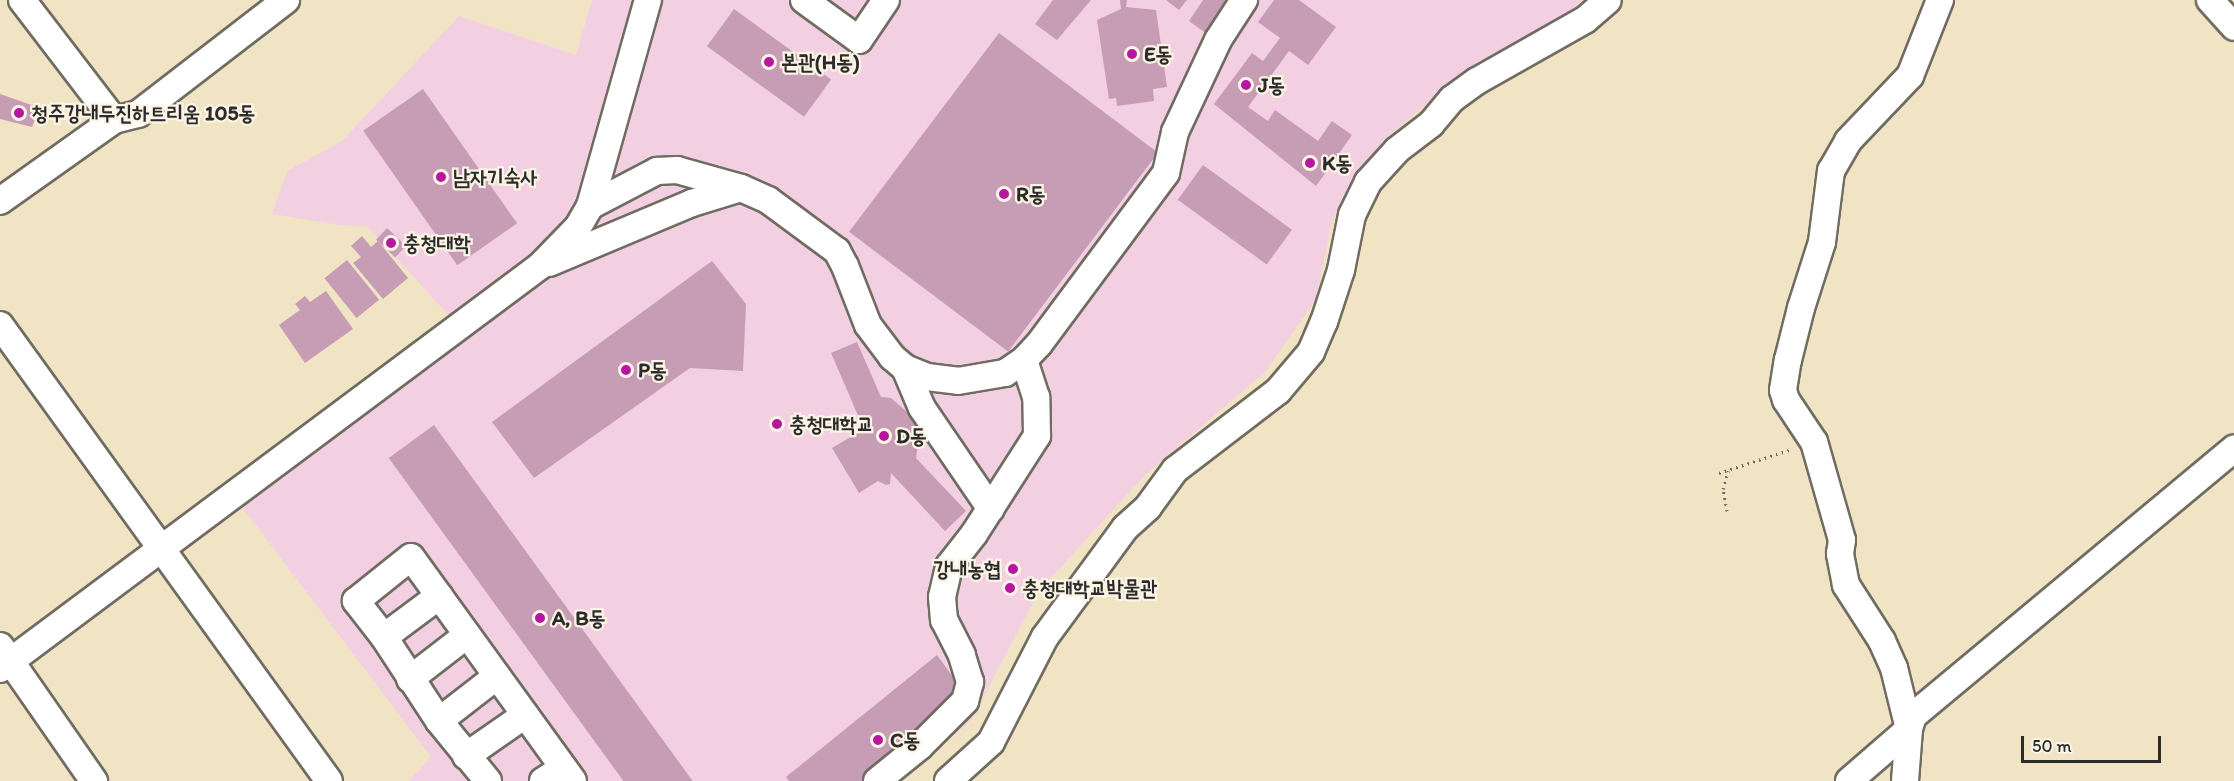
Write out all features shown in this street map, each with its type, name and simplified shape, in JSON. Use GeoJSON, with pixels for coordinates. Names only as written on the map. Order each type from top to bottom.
{"type":"FeatureCollection","features":[{"type":"Feature","properties":{"kind":"street"},"geometry":{"type":"LineString","coordinates":[[22,0],[114,120]]}},
{"type":"Feature","properties":{"kind":"street"},"geometry":{"type":"LineString","coordinates":[[0,201],[114,120],[138,114],[286,0]]}},
{"type":"Feature","properties":{"kind":"street"},"geometry":{"type":"LineString","coordinates":[[91,780],[3,659],[163,548],[540,266],[578,227],[590,206],[648,0]]}},
{"type":"Feature","properties":{"kind":"street"},"geometry":{"type":"LineString","coordinates":[[804,0],[859,40],[886,0]]}},
{"type":"Feature","properties":{"kind":"street"},"geometry":{"type":"LineString","coordinates":[[590,206],[657,171],[677,170],[741,188],[768,200],[837,252],[845,266],[868,325],[892,357],[905,368],[927,377],[958,381],[1005,373],[1024,360],[1166,173],[1175,132],[1218,40],[1244,0]]}},
{"type":"Feature","properties":{"kind":"street"},"geometry":{"type":"LineString","coordinates":[[948,781],[991,742],[1045,637],[1125,528],[1148,507],[1175,470],[1278,391],[1311,352],[1324,322],[1341,270],[1352,215],[1368,182],[1397,150],[1431,124],[1452,99],[1477,81],[1585,20],[1608,0]]}},
{"type":"Feature","properties":{"kind":"street"},"geometry":{"type":"LineString","coordinates":[[1909,729],[1894,669],[1882,641],[1846,585],[1840,554],[1842,540],[1814,442],[1786,400],[1784,390],[1788,360],[1801,308],[1822,242],[1831,171],[1848,141],[1910,76],[1940,0]]}},
{"type":"Feature","properties":{"kind":"street"},"geometry":{"type":"LineString","coordinates":[[2210,0],[2234,27]]}},
{"type":"Feature","properties":{"kind":"street"},"geometry":{"type":"LineString","coordinates":[[697,176],[703,188],[697,201]]}},
{"type":"Feature","properties":{"kind":"street"},"geometry":{"type":"LineString","coordinates":[[540,266],[697,201],[741,188]]}},
{"type":"Feature","properties":{"kind":"street"},"geometry":{"type":"LineString","coordinates":[[0,325],[329,781]]}},
{"type":"Feature","properties":{"kind":"street"},"geometry":{"type":"LineString","coordinates":[[877,781],[920,746],[965,701],[970,682],[962,655],[944,620],[942,597],[949,566],[991,508],[1037,435],[1036,397],[1024,360]]}},
{"type":"Feature","properties":{"kind":"street"},"geometry":{"type":"LineString","coordinates":[[905,368],[922,408],[991,508]]}},
{"type":"Feature","properties":{"kind":"street"},"geometry":{"type":"LineString","coordinates":[[1905,781],[1909,729],[1913,716],[2234,449]]}},
{"type":"Feature","properties":{"kind":"street"},"geometry":{"type":"LineString","coordinates":[[488,781],[439,721],[384,638],[356,602],[411,557],[525,715],[560,777]]}},
{"type":"Feature","properties":{"kind":"street"},"geometry":{"type":"LineString","coordinates":[[384,638],[439,596]]}},
{"type":"Feature","properties":{"kind":"street"},"geometry":{"type":"LineString","coordinates":[[410,679],[467,635]]}},
{"type":"Feature","properties":{"kind":"street"},"geometry":{"type":"LineString","coordinates":[[439,721],[497,676]]}},
{"type":"Feature","properties":{"kind":"street"},"geometry":{"type":"LineString","coordinates":[[466,756],[525,715]]}},
{"type":"Feature","properties":{"kind":"street"},"geometry":{"type":"LineString","coordinates":[[1849,781],[1909,729]]}},
{"type":"Feature","properties":{"kind":"path"},"geometry":{"type":"LineString","coordinates":[[1719,473],[1814,442]]}},
{"type":"Feature","properties":{"kind":"path"},"geometry":{"type":"LineString","coordinates":[[1727,511],[1724,489],[1728,471]]}},
{"type":"Feature","properties":{"kind":"shaded area","name":"충청대학교"},"geometry":{"type":"Polygon","coordinates":[[[592,0],[1582,0],[1557,24],[1477,62],[1385,139],[1343,196],[1332,222],[1316,299],[1266,371],[1144,476],[1039,591],[972,719],[902,781],[409,781],[431,757],[242,507],[465,333],[367,226],[339,225],[272,214],[287,171],[342,141],[459,16],[576,55],[592,0]]]}},
{"type":"Feature","properties":{"kind":"building"},"geometry":{"type":"Polygon","coordinates":[[[1053,0],[1091,0],[1057,40],[1035,24],[1053,0]]]}},
{"type":"Feature","properties":{"kind":"building","name":"E동"},"geometry":{"type":"Polygon","coordinates":[[[1120,0],[1127,0],[1126,7],[1156,10],[1167,87],[1153,89],[1154,101],[1117,106],[1116,98],[1109,99],[1097,20],[1121,9],[1120,0]]]}},
{"type":"Feature","properties":{"kind":"building","name":"E동"},"geometry":{"type":"Polygon","coordinates":[[[1166,0],[1187,0],[1179,10],[1166,0]]]}},
{"type":"Feature","properties":{"kind":"building"},"geometry":{"type":"Polygon","coordinates":[[[1203,0],[1224,0],[1229,4],[1207,34],[1189,21],[1203,0]]]}},
{"type":"Feature","properties":{"kind":"building","name":"J동"},"geometry":{"type":"Polygon","coordinates":[[[1274,0],[1299,0],[1336,27],[1308,65],[1289,51],[1248,107],[1268,121],[1275,110],[1318,141],[1332,121],[1352,135],[1316,186],[1214,104],[1252,53],[1263,61],[1280,38],[1258,22],[1274,0]]]}},
{"type":"Feature","properties":{"kind":"building","name":"본관(H동)"},"geometry":{"type":"Polygon","coordinates":[[[734,9],[831,80],[804,117],[707,46],[734,9]]]}},
{"type":"Feature","properties":{"kind":"building","name":"R동"},"geometry":{"type":"Polygon","coordinates":[[[999,33],[1158,153],[1008,352],[849,232],[999,33]]]}},
{"type":"Feature","properties":{"kind":"building","name":"남자기숙사"},"geometry":{"type":"Polygon","coordinates":[[[423,89],[517,223],[457,265],[363,131],[423,89]]]}},
{"type":"Feature","properties":{"kind":"building","name":"청주강내두진하트리움 105동"},"geometry":{"type":"Polygon","coordinates":[[[0,94],[40,108],[32,127],[0,119],[0,94]]]}},
{"type":"Feature","properties":{"kind":"building"},"geometry":{"type":"Polygon","coordinates":[[[1203,165],[1292,230],[1267,264],[1178,200],[1203,165]]]}},
{"type":"Feature","properties":{"kind":"building","name":"충청대학"},"geometry":{"type":"Polygon","coordinates":[[[387,228],[406,246],[395,257],[376,240],[387,228]]]}},
{"type":"Feature","properties":{"kind":"building"},"geometry":{"type":"Polygon","coordinates":[[[362,236],[371,247],[378,241],[408,278],[383,299],[353,263],[361,257],[351,246],[362,236]]]}},
{"type":"Feature","properties":{"kind":"building"},"geometry":{"type":"Polygon","coordinates":[[[347,260],[379,300],[357,318],[324,278],[347,260]]]}},
{"type":"Feature","properties":{"kind":"building","name":"P동"},"geometry":{"type":"Polygon","coordinates":[[[712,261],[746,304],[743,371],[690,368],[534,478],[492,422],[712,261]]]}},
{"type":"Feature","properties":{"kind":"building"},"geometry":{"type":"Polygon","coordinates":[[[326,291],[353,329],[305,363],[279,325],[300,310],[295,304],[305,296],[310,302],[326,291]]]}},
{"type":"Feature","properties":{"kind":"building","name":"D동"},"geometry":{"type":"Polygon","coordinates":[[[857,342],[881,397],[891,398],[914,418],[919,437],[916,458],[966,511],[945,531],[891,473],[890,484],[886,485],[878,481],[859,493],[832,448],[849,438],[856,428],[863,427],[831,353],[857,342]]]}},
{"type":"Feature","properties":{"kind":"building","name":"A, B동"},"geometry":{"type":"Polygon","coordinates":[[[434,425],[693,781],[623,781],[389,458],[434,425]]]}},
{"type":"Feature","properties":{"kind":"building","name":"C동"},"geometry":{"type":"Polygon","coordinates":[[[937,655],[972,703],[873,781],[789,781],[786,777],[937,655]]]}},
{"type":"Feature","properties":{"kind":"place","name":"E동"},"geometry":{"type":"Point","coordinates":[1132,54]}},
{"type":"Feature","properties":{"kind":"place","name":"본관(H동)"},"geometry":{"type":"Point","coordinates":[769,62]}},
{"type":"Feature","properties":{"kind":"place","name":"J동"},"geometry":{"type":"Point","coordinates":[1246,85]}},
{"type":"Feature","properties":{"kind":"place","name":"청주강내두진하트리움 105동"},"geometry":{"type":"Point","coordinates":[19,113]}},
{"type":"Feature","properties":{"kind":"place","name":"K동"},"geometry":{"type":"Point","coordinates":[1310,163]}},
{"type":"Feature","properties":{"kind":"place","name":"남자기숙사"},"geometry":{"type":"Point","coordinates":[441,177]}},
{"type":"Feature","properties":{"kind":"place","name":"R동"},"geometry":{"type":"Point","coordinates":[1004,194]}},
{"type":"Feature","properties":{"kind":"place","name":"충청대학"},"geometry":{"type":"Point","coordinates":[391,243]}},
{"type":"Feature","properties":{"kind":"place","name":"P동"},"geometry":{"type":"Point","coordinates":[626,370]}},
{"type":"Feature","properties":{"kind":"place","name":"충청대학교"},"geometry":{"type":"Point","coordinates":[777,424]}},
{"type":"Feature","properties":{"kind":"place","name":"D동"},"geometry":{"type":"Point","coordinates":[884,436]}},
{"type":"Feature","properties":{"kind":"place","name":"강내농협"},"geometry":{"type":"Point","coordinates":[1013,569]}},
{"type":"Feature","properties":{"kind":"place","name":"충청대학교박물관"},"geometry":{"type":"Point","coordinates":[1010,588]}},
{"type":"Feature","properties":{"kind":"place","name":"A, B동"},"geometry":{"type":"Point","coordinates":[540,618]}},
{"type":"Feature","properties":{"kind":"place","name":"C동"},"geometry":{"type":"Point","coordinates":[878,740]}}]}
